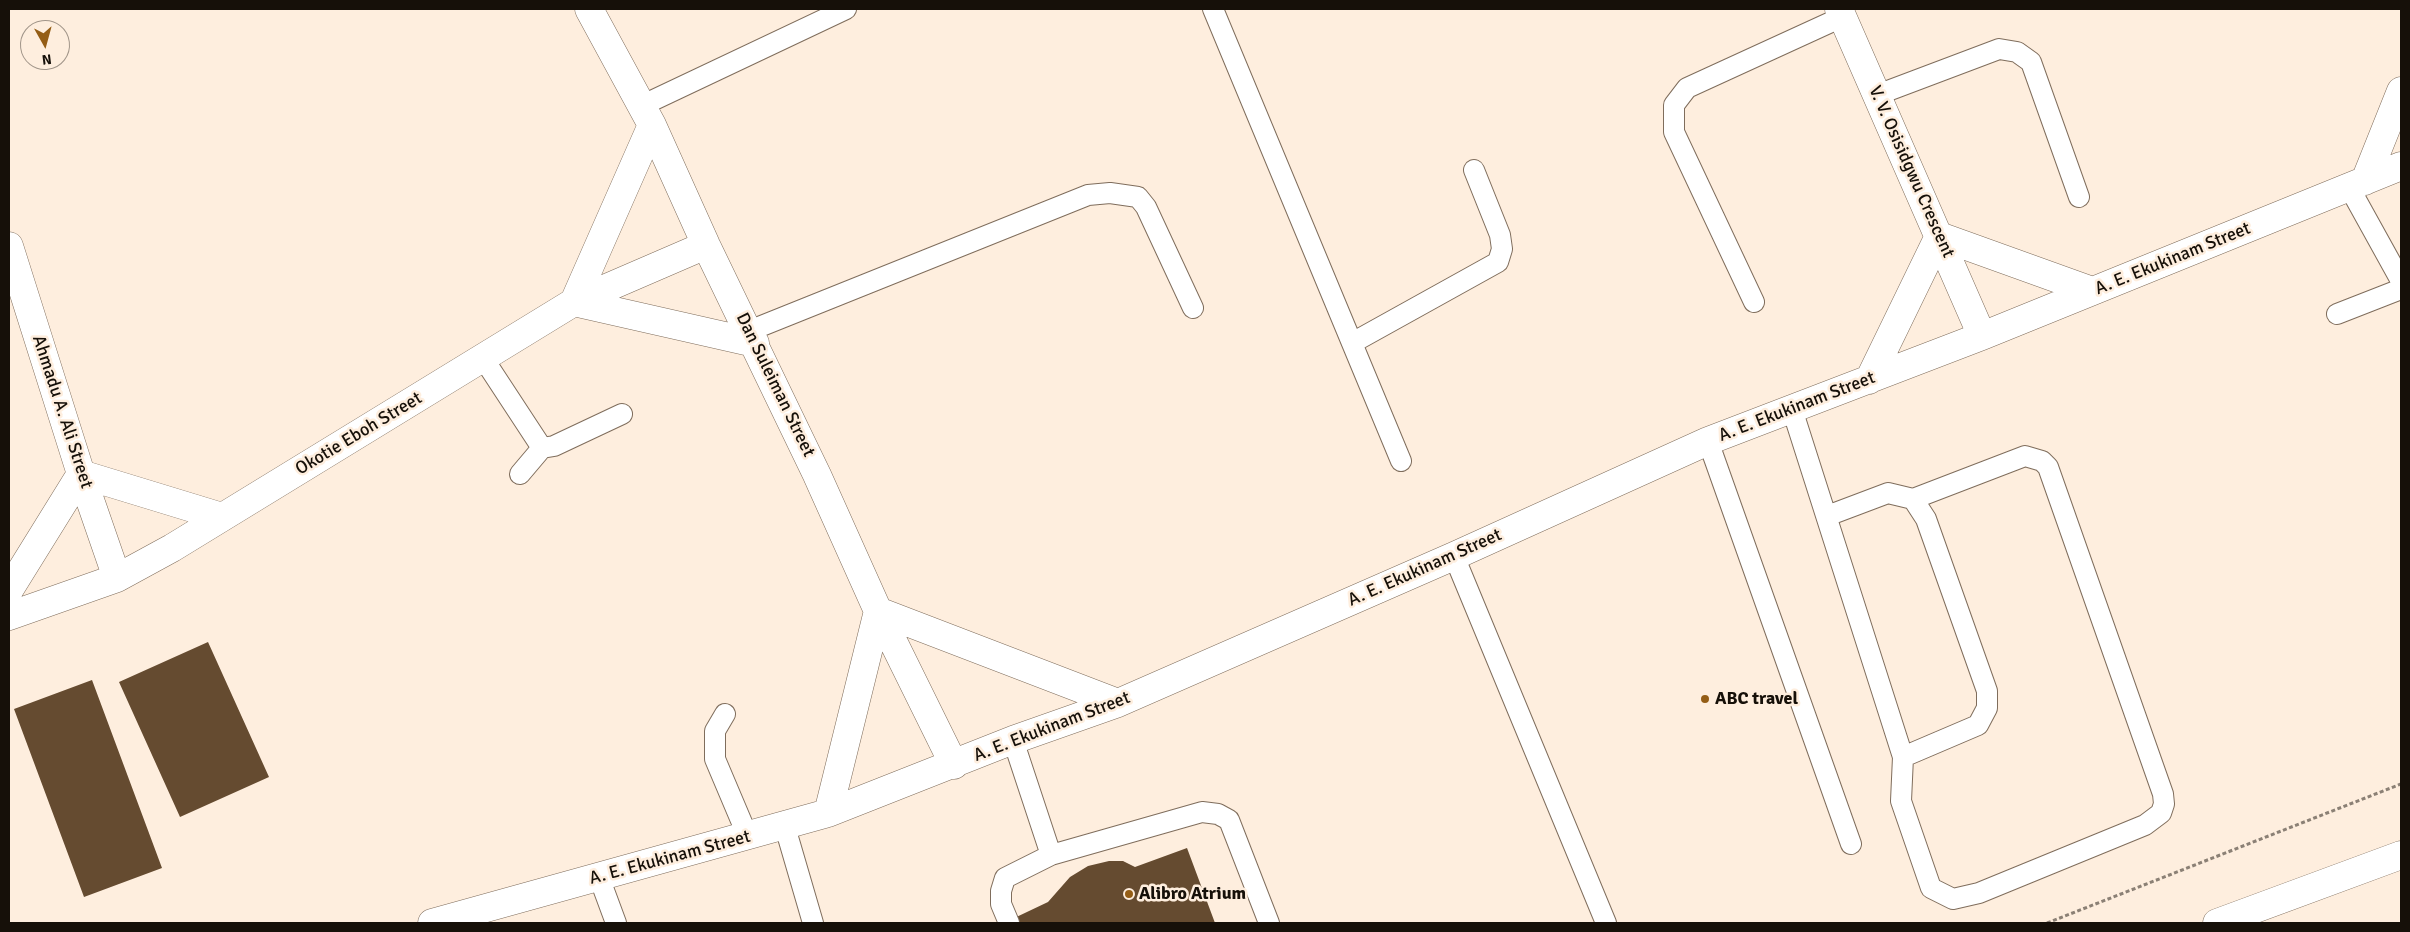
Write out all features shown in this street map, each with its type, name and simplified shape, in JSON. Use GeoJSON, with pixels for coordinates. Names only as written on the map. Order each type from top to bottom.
{"type":"FeatureCollection","features":[{"type":"Feature","properties":{"kind":"street","name":"Dan Suleiman Street"},"geometry":{"type":"LineString","coordinates":[[589,9],[646,115],[706,245],[817,475],[878,610],[954,765]]}},
{"type":"Feature","properties":{"kind":"street","name":"V. V. Osisidgwu Crescent"},"geometry":{"type":"LineString","coordinates":[[1840,13],[1982,336]]}},
{"type":"Feature","properties":{"kind":"street"},"geometry":{"type":"LineString","coordinates":[[2357,184],[2401,91]]}},
{"type":"Feature","properties":{"kind":"street"},"geometry":{"type":"LineString","coordinates":[[646,115],[574,302],[752,337]]}},
{"type":"Feature","properties":{"kind":"street","name":"A. E. Ekukinam Street"},"geometry":{"type":"LineString","coordinates":[[432,923],[785,827],[828,813],[954,765],[1013,740],[1118,703],[1454,556],[1708,441],[1982,336],[2401,166]]}},
{"type":"Feature","properties":{"kind":"street"},"geometry":{"type":"LineString","coordinates":[[1869,380],[1939,236],[2092,292]]}},
{"type":"Feature","properties":{"kind":"street","name":"Okotie Eboh Street"},"geometry":{"type":"LineString","coordinates":[[9,616],[117,578],[222,517],[574,302],[706,245]]}},
{"type":"Feature","properties":{"kind":"street","name":"Ahmadu A. Ali Street"},"geometry":{"type":"LineString","coordinates":[[9,246],[81,474],[117,578]]}},
{"type":"Feature","properties":{"kind":"street"},"geometry":{"type":"LineString","coordinates":[[9,590],[81,474],[222,517]]}},
{"type":"Feature","properties":{"kind":"street"},"geometry":{"type":"LineString","coordinates":[[828,813],[878,610],[1118,703]]}},
{"type":"Feature","properties":{"kind":"street"},"geometry":{"type":"LineString","coordinates":[[2217,923],[2401,855]]}},
{"type":"Feature","properties":{"kind":"lane"},"geometry":{"type":"LineString","coordinates":[[646,115],[846,9]]}},
{"type":"Feature","properties":{"kind":"lane"},"geometry":{"type":"LineString","coordinates":[[1213,9],[1401,461]]}},
{"type":"Feature","properties":{"kind":"lane"},"geometry":{"type":"LineString","coordinates":[[1754,302],[1674,132],[1674,105],[1687,88],[1840,13]]}},
{"type":"Feature","properties":{"kind":"lane"},"geometry":{"type":"LineString","coordinates":[[1877,95],[1999,49],[2017,52],[2030,62],[2079,197]]}},
{"type":"Feature","properties":{"kind":"lane"},"geometry":{"type":"LineString","coordinates":[[1352,343],[1498,262],[1502,248],[1500,235],[1474,170]]}},
{"type":"Feature","properties":{"kind":"lane"},"geometry":{"type":"LineString","coordinates":[[2357,184],[2401,281]]}},
{"type":"Feature","properties":{"kind":"lane"},"geometry":{"type":"LineString","coordinates":[[752,337],[1088,195],[1110,193],[1138,197],[1146,207],[1193,308]]}},
{"type":"Feature","properties":{"kind":"lane"},"geometry":{"type":"LineString","coordinates":[[2337,314],[2401,289]]}},
{"type":"Feature","properties":{"kind":"lane"},"geometry":{"type":"LineString","coordinates":[[483,358],[542,448]]}},
{"type":"Feature","properties":{"kind":"lane"},"geometry":{"type":"LineString","coordinates":[[1792,409],[1826,516],[1903,757],[1901,801],[1931,888],[1953,899],[1979,892],[2145,825],[2161,813],[2164,804],[2163,794],[2048,468],[2042,461],[2025,456],[1913,499],[1888,493],[1826,516]]}},
{"type":"Feature","properties":{"kind":"lane"},"geometry":{"type":"LineString","coordinates":[[520,474],[542,448],[554,446],[622,414]]}},
{"type":"Feature","properties":{"kind":"lane"},"geometry":{"type":"LineString","coordinates":[[1708,441],[1851,844]]}},
{"type":"Feature","properties":{"kind":"lane"},"geometry":{"type":"LineString","coordinates":[[1903,757],[1978,725],[1987,708],[1987,691],[1926,519],[1913,499]]}},
{"type":"Feature","properties":{"kind":"lane"},"geometry":{"type":"LineString","coordinates":[[1454,556],[1606,923]]}},
{"type":"Feature","properties":{"kind":"lane"},"geometry":{"type":"LineString","coordinates":[[725,714],[714,731],[716,758],[748,837]]}},
{"type":"Feature","properties":{"kind":"lane"},"geometry":{"type":"LineString","coordinates":[[1013,740],[1051,855]]}},
{"type":"Feature","properties":{"kind":"lane"},"geometry":{"type":"LineString","coordinates":[[1009,923],[1001,904],[1001,891],[1005,878],[1051,855],[1202,812],[1218,814],[1229,820],[1269,923]]}},
{"type":"Feature","properties":{"kind":"lane"},"geometry":{"type":"LineString","coordinates":[[785,827],[813,923]]}},
{"type":"Feature","properties":{"kind":"lane"},"geometry":{"type":"LineString","coordinates":[[599,878],[616,923]]}},
{"type":"Feature","properties":{"kind":"path"},"geometry":{"type":"LineString","coordinates":[[2047,923],[2401,784]]}},
{"type":"Feature","properties":{"kind":"building"},"geometry":{"type":"Polygon","coordinates":[[[208,642],[269,777],[180,817],[119,682],[208,642]]]}},
{"type":"Feature","properties":{"kind":"building"},"geometry":{"type":"Polygon","coordinates":[[[92,680],[162,868],[84,897],[14,709],[92,680]]]}},
{"type":"Feature","properties":{"kind":"building","name":"Alibro Atrium"},"geometry":{"type":"Polygon","coordinates":[[[1187,848],[1215,923],[1009,923],[1008,921],[1048,902],[1070,877],[1088,866],[1109,861],[1123,861],[1135,867],[1187,848]]]}},
{"type":"Feature","properties":{"kind":"place","name":"ABC travel"},"geometry":{"type":"Point","coordinates":[1705,699]}},
{"type":"Feature","properties":{"kind":"place","name":"Alibro Atrium"},"geometry":{"type":"Point","coordinates":[1129,894]}}]}
